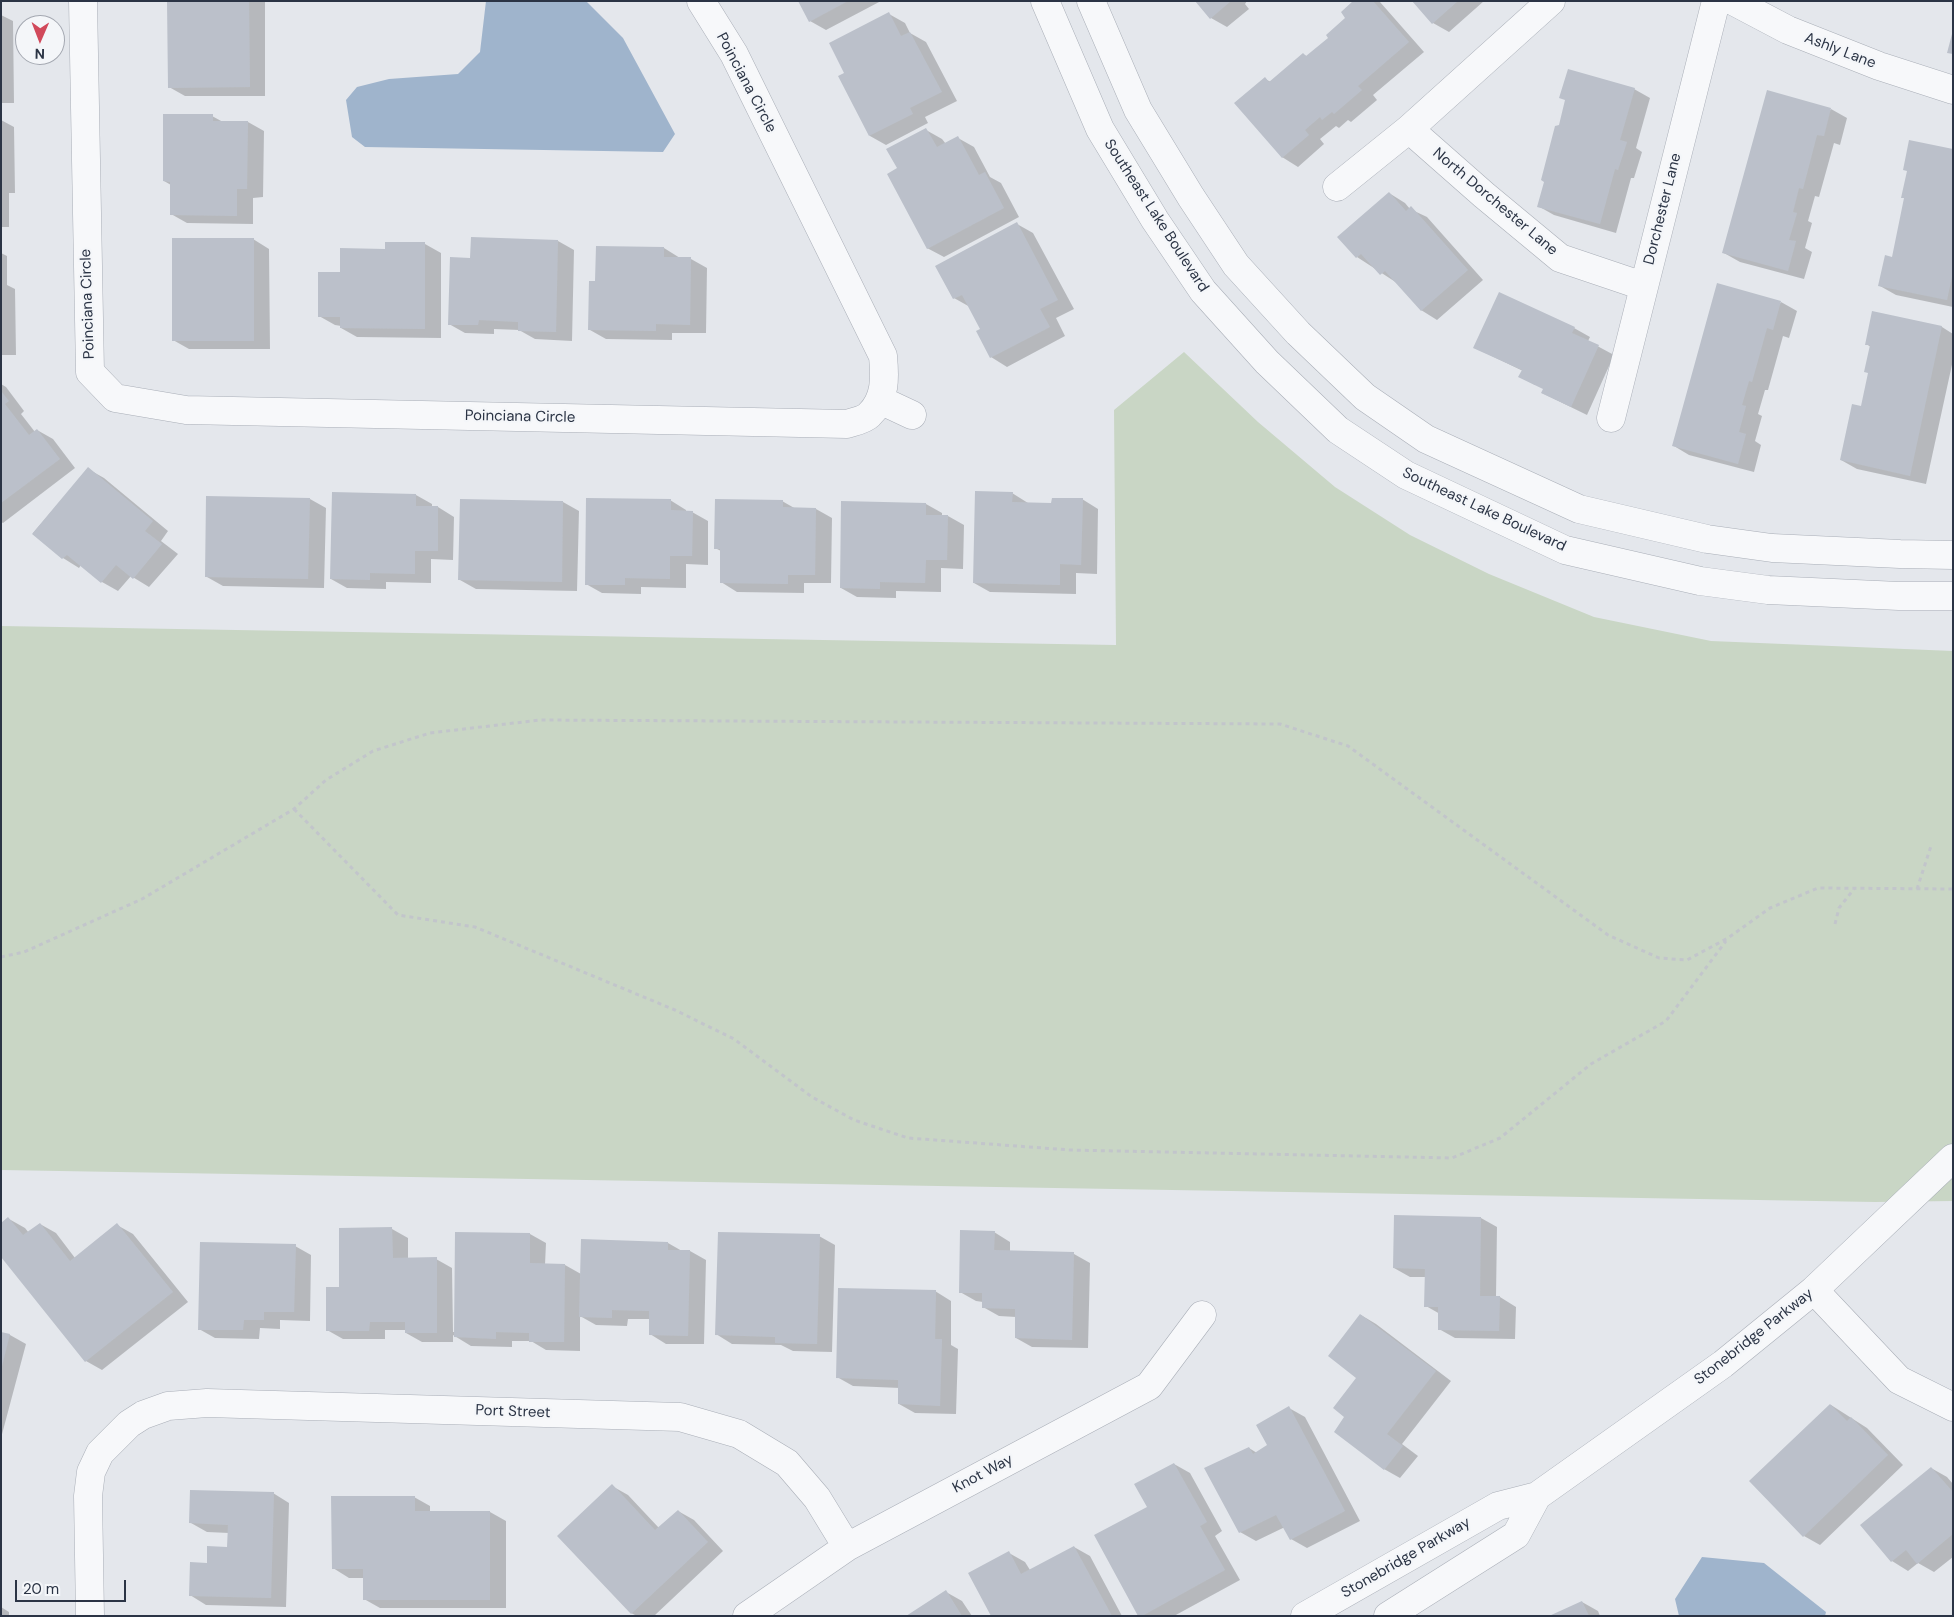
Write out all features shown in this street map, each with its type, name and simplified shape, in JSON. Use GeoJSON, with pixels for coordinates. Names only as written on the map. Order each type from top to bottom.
{"type":"FeatureCollection","features":[{"type":"Feature","properties":{"kind":"street","name":"Poinciana Circle"},"geometry":{"type":"LineString","coordinates":[[83,1],[90,372],[115,398],[186,410],[846,424],[868,417],[880,400],[885,379],[883,356],[734,54],[701,1]]}},
{"type":"Feature","properties":{"kind":"street","name":"Southeast Lake Boulevard"},"geometry":{"type":"LineString","coordinates":[[1045,1],[1100,129],[1155,220],[1203,291],[1267,362],[1338,430],[1406,475],[1565,550],[1700,580],[1768,590],[1899,596],[1953,596]]}},
{"type":"Feature","properties":{"kind":"street"},"geometry":{"type":"LineString","coordinates":[[1091,1],[1138,110],[1191,197],[1236,265],[1298,333],[1365,397],[1426,439],[1580,509],[1707,539],[1772,548],[1953,555]]}},
{"type":"Feature","properties":{"kind":"street"},"geometry":{"type":"LineString","coordinates":[[1338,187],[1409,129],[1551,1]]}},
{"type":"Feature","properties":{"kind":"street","name":"Dorchester Lane"},"geometry":{"type":"LineString","coordinates":[[1611,418],[1716,1]]}},
{"type":"Feature","properties":{"kind":"street","name":"Ashly Lane"},"geometry":{"type":"LineString","coordinates":[[1733,1],[1788,30],[1879,66],[1953,90]]}},
{"type":"Feature","properties":{"kind":"street","name":"North Dorchester Lane"},"geometry":{"type":"LineString","coordinates":[[1409,129],[1560,258],[1643,286]]}},
{"type":"Feature","properties":{"kind":"street"},"geometry":{"type":"LineString","coordinates":[[880,400],[912,415]]}},
{"type":"Feature","properties":{"kind":"street","name":"Stonebridge Parkway"},"geometry":{"type":"LineString","coordinates":[[1305,1616],[1347,1606],[1498,1506],[1537,1496],[1723,1364],[1814,1290],[1953,1158]]}},
{"type":"Feature","properties":{"kind":"street"},"geometry":{"type":"LineString","coordinates":[[1814,1290],[1899,1380],[1953,1407]]}},
{"type":"Feature","properties":{"kind":"street","name":"Knot Way"},"geometry":{"type":"LineString","coordinates":[[747,1616],[847,1547],[1149,1386],[1202,1315]]}},
{"type":"Feature","properties":{"kind":"street","name":"Port Street"},"geometry":{"type":"LineString","coordinates":[[90,1616],[88,1496],[91,1472],[100,1453],[129,1424],[143,1414],[168,1406],[207,1403],[680,1417],[738,1434],[787,1463],[817,1498],[847,1547]]}},
{"type":"Feature","properties":{"kind":"street","name":"Stonebridge Parkway"},"geometry":{"type":"LineString","coordinates":[[1388,1616],[1516,1535],[1537,1496]]}},
{"type":"Feature","properties":{"kind":"path"},"geometry":{"type":"LineString","coordinates":[[1,957],[24,952],[142,899],[294,809],[326,780],[373,751],[430,733],[540,720],[1280,724],[1348,746],[1608,935],[1659,958],[1687,960],[1728,938],[1770,908],[1818,888],[1953,889]]}},
{"type":"Feature","properties":{"kind":"path"},"geometry":{"type":"LineString","coordinates":[[294,809],[398,915],[475,927],[675,1010],[734,1039],[812,1096],[854,1120],[908,1138],[1070,1150],[1452,1158],[1500,1138],[1591,1064],[1666,1021],[1728,938]]}},
{"type":"Feature","properties":{"kind":"path"},"geometry":{"type":"LineString","coordinates":[[1918,889],[1931,846]]}},
{"type":"Feature","properties":{"kind":"path"},"geometry":{"type":"LineString","coordinates":[[1836,924],[1838,908],[1854,888]]}},
{"type":"Feature","properties":{"kind":"green space"},"geometry":{"type":"Polygon","coordinates":[[[1184,352],[1258,422],[1335,487],[1410,535],[1489,574],[1594,617],[1711,641],[1953,651],[1953,1201],[1875,1202],[1,1170],[1,626],[1116,645],[1114,410],[1184,352]]]}},
{"type":"Feature","properties":{"kind":"water"},"geometry":{"type":"Polygon","coordinates":[[[486,1],[586,1],[623,38],[675,134],[663,152],[365,147],[352,137],[346,100],[357,87],[389,79],[458,74],[480,52],[486,1]]]}},
{"type":"Feature","properties":{"kind":"water"},"geometry":{"type":"Polygon","coordinates":[[[1702,1557],[1764,1563],[1826,1612],[1825,1616],[1679,1616],[1675,1599],[1702,1557]]]}},
{"type":"Feature","properties":{"kind":"building"},"geometry":{"type":"Polygon","coordinates":[[[167,1],[249,1],[250,87],[168,88],[167,1]]]}},
{"type":"Feature","properties":{"kind":"building"},"geometry":{"type":"Polygon","coordinates":[[[798,1],[848,1],[809,22],[798,1]]]}},
{"type":"Feature","properties":{"kind":"building"},"geometry":{"type":"Polygon","coordinates":[[[1195,1],[1231,1],[1210,19],[1195,1]]]}},
{"type":"Feature","properties":{"kind":"building"},"geometry":{"type":"Polygon","coordinates":[[[1353,1],[1373,1],[1409,42],[1358,86],[1362,90],[1334,114],[1332,112],[1322,120],[1320,117],[1305,130],[1309,135],[1282,158],[1234,103],[1265,77],[1269,82],[1303,53],[1306,56],[1328,38],[1326,35],[1345,18],[1341,12],[1353,1]]]}},
{"type":"Feature","properties":{"kind":"building"},"geometry":{"type":"Polygon","coordinates":[[[1412,1],[1458,1],[1432,24],[1412,1]]]}},
{"type":"Feature","properties":{"kind":"building"},"geometry":{"type":"Polygon","coordinates":[[[889,12],[901,36],[910,32],[942,92],[910,108],[913,114],[869,136],[838,76],[844,73],[829,43],[889,12]]]}},
{"type":"Feature","properties":{"kind":"building"},"geometry":{"type":"Polygon","coordinates":[[[1953,34],[1953,54],[1947,53],[1953,34]]]}},
{"type":"Feature","properties":{"kind":"building"},"geometry":{"type":"Polygon","coordinates":[[[1568,69],[1635,88],[1620,140],[1627,142],[1618,170],[1615,169],[1600,224],[1537,207],[1544,182],[1541,180],[1555,126],[1559,125],[1565,100],[1559,98],[1568,69]]]}},
{"type":"Feature","properties":{"kind":"building"},"geometry":{"type":"Polygon","coordinates":[[[1767,90],[1831,108],[1824,136],[1817,135],[1803,189],[1799,188],[1793,212],[1797,213],[1789,240],[1796,241],[1788,271],[1722,253],[1767,90]]]}},
{"type":"Feature","properties":{"kind":"building"},"geometry":{"type":"Polygon","coordinates":[[[163,114],[213,114],[213,121],[248,121],[247,189],[237,189],[237,216],[170,215],[170,182],[163,181],[163,114]]]}},
{"type":"Feature","properties":{"kind":"building"},"geometry":{"type":"Polygon","coordinates":[[[926,128],[937,147],[958,136],[979,175],[985,172],[1004,208],[927,249],[887,174],[897,168],[886,149],[926,128]]]}},
{"type":"Feature","properties":{"kind":"building"},"geometry":{"type":"Polygon","coordinates":[[[1909,140],[1953,149],[1953,272],[1947,300],[1878,286],[1885,255],[1892,257],[1904,198],[1901,198],[1907,171],[1903,170],[1909,140]]]}},
{"type":"Feature","properties":{"kind":"building"},"geometry":{"type":"Polygon","coordinates":[[[1389,192],[1406,211],[1411,206],[1468,270],[1421,311],[1385,271],[1380,275],[1361,254],[1356,258],[1337,237],[1389,192]]]}},
{"type":"Feature","properties":{"kind":"building"},"geometry":{"type":"Polygon","coordinates":[[[1017,222],[1058,300],[1040,309],[1050,327],[990,358],[976,331],[980,329],[962,295],[953,299],[935,266],[1017,222]]]}},
{"type":"Feature","properties":{"kind":"building"},"geometry":{"type":"Polygon","coordinates":[[[471,237],[558,240],[556,332],[518,331],[518,322],[479,320],[478,325],[448,325],[450,257],[470,258],[471,237]]]}},
{"type":"Feature","properties":{"kind":"building"},"geometry":{"type":"Polygon","coordinates":[[[172,238],[254,238],[254,341],[172,341],[172,238]]]}},
{"type":"Feature","properties":{"kind":"building"},"geometry":{"type":"Polygon","coordinates":[[[385,242],[425,242],[425,329],[340,328],[340,317],[318,317],[318,272],[340,272],[340,248],[385,249],[385,242]]]}},
{"type":"Feature","properties":{"kind":"building"},"geometry":{"type":"Polygon","coordinates":[[[596,246],[664,247],[664,257],[691,257],[690,325],[656,324],[656,331],[588,330],[589,281],[595,281],[596,246]]]}},
{"type":"Feature","properties":{"kind":"building"},"geometry":{"type":"Polygon","coordinates":[[[1717,283],[1781,301],[1773,330],[1767,328],[1752,382],[1749,381],[1742,405],[1746,406],[1739,432],[1746,434],[1738,464],[1672,446],[1717,283]]]}},
{"type":"Feature","properties":{"kind":"building"},"geometry":{"type":"Polygon","coordinates":[[[1499,292],[1575,327],[1572,333],[1599,345],[1571,407],[1541,393],[1543,389],[1518,377],[1522,370],[1473,348],[1499,292]]]}},
{"type":"Feature","properties":{"kind":"building"},"geometry":{"type":"Polygon","coordinates":[[[1872,311],[1942,326],[1910,476],[1840,460],[1852,404],[1861,406],[1868,373],[1864,372],[1870,345],[1865,345],[1872,311]]]}},
{"type":"Feature","properties":{"kind":"building"},"geometry":{"type":"Polygon","coordinates":[[[1,391],[9,401],[5,404],[29,435],[37,429],[60,459],[1,503],[1,391]]]}},
{"type":"Feature","properties":{"kind":"building"},"geometry":{"type":"Polygon","coordinates":[[[88,467],[153,521],[145,531],[162,544],[133,579],[116,565],[101,583],[67,555],[62,559],[32,534],[88,467]]]}},
{"type":"Feature","properties":{"kind":"building"},"geometry":{"type":"Polygon","coordinates":[[[975,491],[1013,492],[1012,502],[1051,503],[1052,498],[1083,498],[1081,565],[1060,564],[1060,585],[973,583],[975,491]]]}},
{"type":"Feature","properties":{"kind":"building"},"geometry":{"type":"Polygon","coordinates":[[[332,492],[416,494],[416,506],[438,506],[438,551],[415,551],[415,574],[370,573],[370,580],[330,579],[332,492]]]}},
{"type":"Feature","properties":{"kind":"building"},"geometry":{"type":"Polygon","coordinates":[[[206,496],[310,498],[308,579],[205,577],[206,496]]]}},
{"type":"Feature","properties":{"kind":"building"},"geometry":{"type":"Polygon","coordinates":[[[586,498],[671,499],[671,510],[693,511],[692,556],[670,556],[670,579],[625,578],[625,585],[585,585],[586,498]]]}},
{"type":"Feature","properties":{"kind":"building"},"geometry":{"type":"Polygon","coordinates":[[[460,499],[563,501],[562,582],[458,580],[460,499]]]}},
{"type":"Feature","properties":{"kind":"building"},"geometry":{"type":"Polygon","coordinates":[[[715,499],[783,500],[783,507],[816,508],[815,575],[788,575],[788,584],[720,583],[720,549],[714,549],[715,499]]]}},
{"type":"Feature","properties":{"kind":"building"},"geometry":{"type":"Polygon","coordinates":[[[841,501],[926,503],[926,515],[948,515],[947,560],[926,560],[925,583],[880,582],[880,589],[840,588],[841,501]]]}},
{"type":"Feature","properties":{"kind":"building"},"geometry":{"type":"Polygon","coordinates":[[[1394,1215],[1481,1217],[1480,1296],[1500,1296],[1499,1331],[1438,1330],[1438,1307],[1424,1307],[1425,1269],[1393,1268],[1394,1215]]]}},
{"type":"Feature","properties":{"kind":"building"},"geometry":{"type":"Polygon","coordinates":[[[8,1217],[23,1235],[40,1223],[70,1261],[117,1223],[173,1292],[85,1362],[1,1257],[1,1223],[8,1217]]]}},
{"type":"Feature","properties":{"kind":"building"},"geometry":{"type":"Polygon","coordinates":[[[392,1227],[393,1258],[437,1257],[437,1333],[405,1333],[405,1322],[370,1322],[369,1331],[326,1331],[326,1287],[339,1287],[339,1228],[392,1227]]]}},
{"type":"Feature","properties":{"kind":"building"},"geometry":{"type":"Polygon","coordinates":[[[960,1230],[995,1231],[994,1250],[1074,1252],[1072,1340],[1015,1338],[1015,1309],[982,1308],[982,1293],[959,1293],[960,1230]]]}},
{"type":"Feature","properties":{"kind":"building"},"geometry":{"type":"Polygon","coordinates":[[[455,1232],[530,1233],[530,1263],[565,1264],[564,1342],[529,1342],[529,1333],[496,1332],[496,1339],[454,1337],[455,1232]]]}},
{"type":"Feature","properties":{"kind":"building"},"geometry":{"type":"Polygon","coordinates":[[[718,1232],[820,1234],[817,1344],[775,1343],[775,1337],[715,1335],[718,1232]]]}},
{"type":"Feature","properties":{"kind":"building"},"geometry":{"type":"Polygon","coordinates":[[[581,1239],[668,1242],[668,1250],[690,1250],[688,1336],[649,1335],[649,1311],[612,1310],[612,1318],[579,1317],[581,1239]]]}},
{"type":"Feature","properties":{"kind":"building"},"geometry":{"type":"Polygon","coordinates":[[[200,1242],[296,1244],[294,1312],[264,1312],[264,1320],[244,1320],[243,1330],[198,1330],[200,1242]]]}},
{"type":"Feature","properties":{"kind":"building"},"geometry":{"type":"Polygon","coordinates":[[[838,1288],[936,1290],[935,1339],[942,1339],[940,1406],[898,1404],[898,1380],[836,1378],[838,1288]]]}},
{"type":"Feature","properties":{"kind":"building"},"geometry":{"type":"Polygon","coordinates":[[[1360,1314],[1436,1371],[1387,1434],[1403,1446],[1384,1470],[1334,1432],[1344,1417],[1333,1408],[1356,1378],[1328,1356],[1360,1314]]]}},
{"type":"Feature","properties":{"kind":"building"},"geometry":{"type":"Polygon","coordinates":[[[1,1332],[10,1334],[2,1366],[1,1366],[1,1332]]]}},
{"type":"Feature","properties":{"kind":"building"},"geometry":{"type":"Polygon","coordinates":[[[1830,1404],[1847,1421],[1851,1417],[1888,1455],[1803,1537],[1749,1481],[1830,1404]]]}},
{"type":"Feature","properties":{"kind":"building"},"geometry":{"type":"Polygon","coordinates":[[[1289,1406],[1345,1511],[1290,1540],[1276,1515],[1239,1533],[1204,1468],[1249,1447],[1253,1454],[1267,1445],[1256,1425],[1289,1406]]]}},
{"type":"Feature","properties":{"kind":"building"},"geometry":{"type":"Polygon","coordinates":[[[1174,1463],[1207,1522],[1200,1526],[1225,1570],[1142,1616],[1138,1616],[1094,1535],[1147,1507],[1134,1484],[1174,1463]]]}},
{"type":"Feature","properties":{"kind":"building"},"geometry":{"type":"Polygon","coordinates":[[[1931,1467],[1953,1492],[1953,1534],[1917,1564],[1906,1550],[1891,1562],[1860,1525],[1931,1467]]]}},
{"type":"Feature","properties":{"kind":"building"},"geometry":{"type":"Polygon","coordinates":[[[612,1484],[655,1530],[678,1510],[708,1542],[631,1614],[557,1536],[612,1484]]]}},
{"type":"Feature","properties":{"kind":"building"},"geometry":{"type":"Polygon","coordinates":[[[190,1490],[274,1492],[271,1598],[189,1596],[190,1562],[207,1563],[207,1546],[227,1547],[228,1525],[189,1523],[190,1490]]]}},
{"type":"Feature","properties":{"kind":"building"},"geometry":{"type":"Polygon","coordinates":[[[331,1496],[415,1496],[415,1511],[490,1511],[490,1600],[363,1600],[363,1569],[332,1569],[331,1496]]]}},
{"type":"Feature","properties":{"kind":"building"},"geometry":{"type":"Polygon","coordinates":[[[1074,1546],[1112,1616],[991,1616],[968,1573],[1009,1551],[1021,1574],[1074,1546]]]}},
{"type":"Feature","properties":{"kind":"building"},"geometry":{"type":"Polygon","coordinates":[[[946,1590],[962,1616],[906,1616],[946,1590]]]}},
{"type":"Feature","properties":{"kind":"building"},"geometry":{"type":"Polygon","coordinates":[[[1582,1601],[1589,1616],[1549,1616],[1582,1601]]]}}]}
